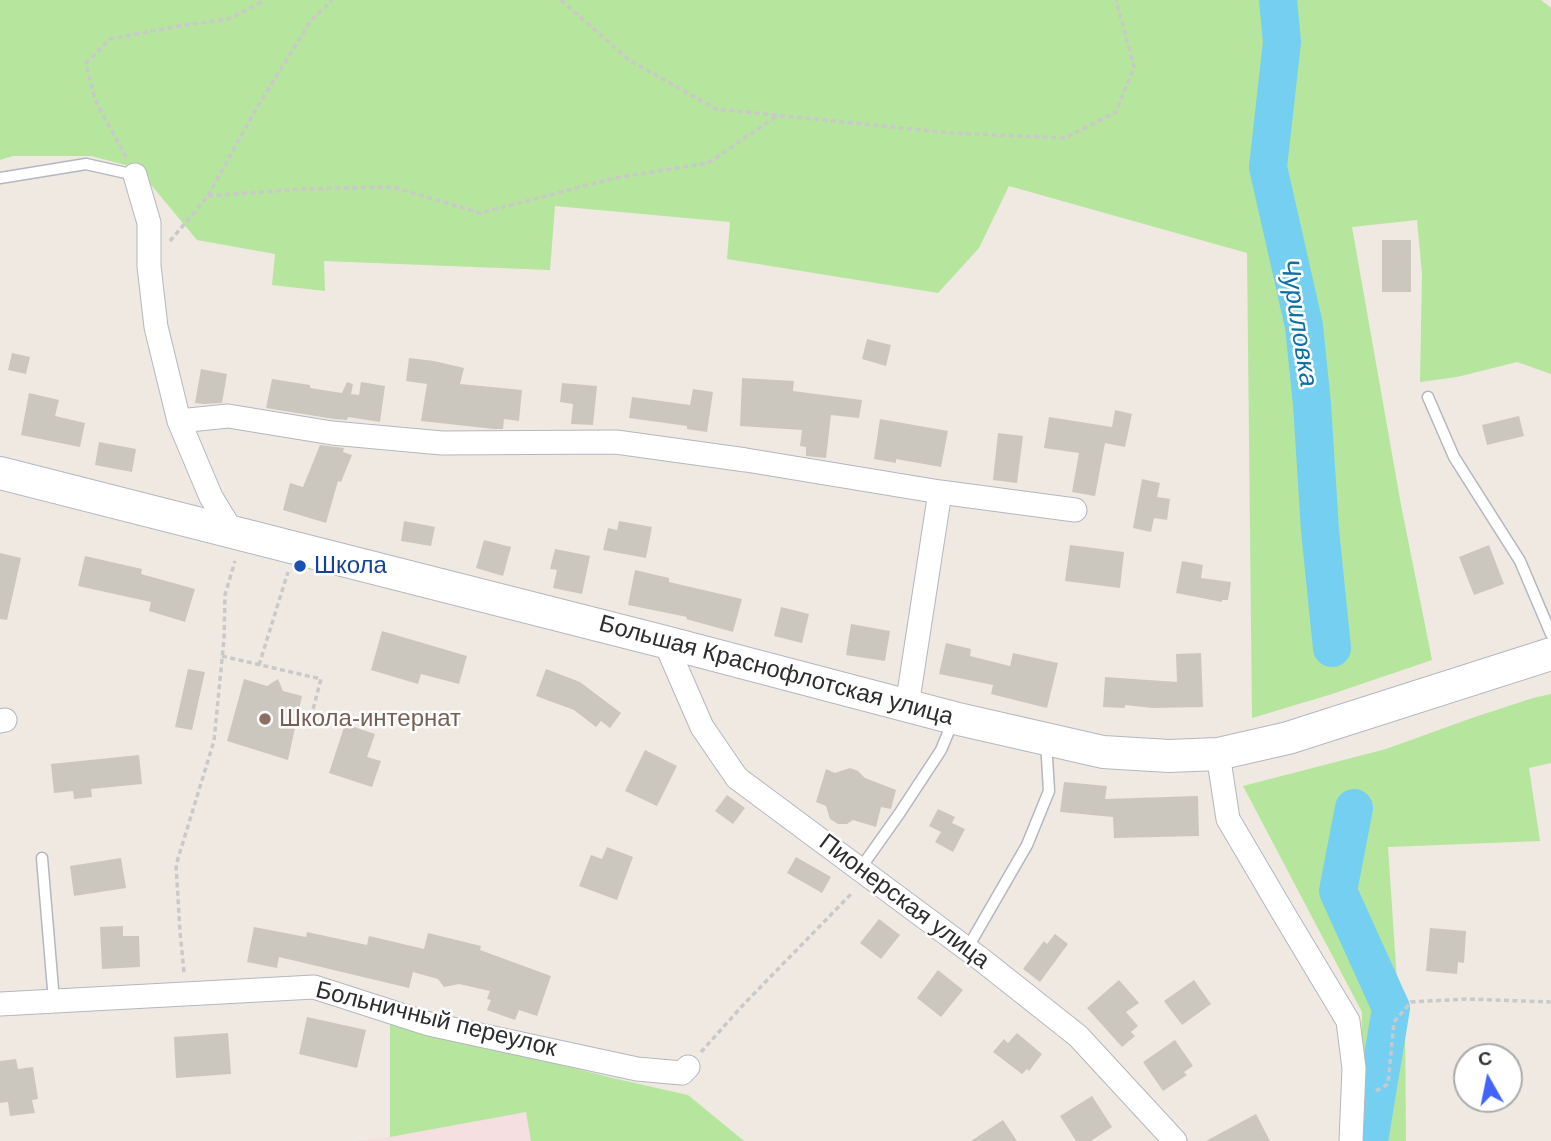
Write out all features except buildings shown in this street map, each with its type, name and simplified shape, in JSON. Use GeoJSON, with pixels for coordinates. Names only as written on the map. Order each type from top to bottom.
{"type":"FeatureCollection","features":[{"type":"Feature","properties":{"kind":"main road","name":"Большая Краснофлотская улица"},"geometry":{"type":"LineString","coordinates":[[0,473],[954,718],[1103,752],[1169,756],[1218,754],[1288,738],[1551,654]]}},
{"type":"Feature","properties":{"kind":"street"},"geometry":{"type":"LineString","coordinates":[[135,175],[149,223],[149,266],[156,327],[180,421],[211,497],[228,525],[237,534]]}},
{"type":"Feature","properties":{"kind":"street"},"geometry":{"type":"LineString","coordinates":[[180,421],[228,416],[331,433],[442,443],[616,442],[1075,510]]}},
{"type":"Feature","properties":{"kind":"street"},"geometry":{"type":"LineString","coordinates":[[907,706],[940,492]]}},
{"type":"Feature","properties":{"kind":"street","name":"Пионерская улица"},"geometry":{"type":"LineString","coordinates":[[665,642],[702,727],[737,778],[1078,1035],[1175,1141]]}},
{"type":"Feature","properties":{"kind":"street"},"geometry":{"type":"LineString","coordinates":[[1218,754],[1228,819],[1349,1021],[1354,1068],[1350,1141]]}},
{"type":"Feature","properties":{"kind":"street","name":"Больничный переулок"},"geometry":{"type":"LineString","coordinates":[[0,1004],[314,987],[429,1024],[637,1069],[682,1073],[688,1067]]}},
{"type":"Feature","properties":{"kind":"lane"},"geometry":{"type":"LineString","coordinates":[[0,178],[86,164],[135,175]]}},
{"type":"Feature","properties":{"kind":"lane"},"geometry":{"type":"LineString","coordinates":[[1428,397],[1454,457],[1520,561],[1551,634]]}},
{"type":"Feature","properties":{"kind":"lane"},"geometry":{"type":"LineString","coordinates":[[864,872],[941,750],[954,718]]}},
{"type":"Feature","properties":{"kind":"lane"},"geometry":{"type":"LineString","coordinates":[[967,949],[1027,845],[1049,791],[1046,740]]}},
{"type":"Feature","properties":{"kind":"lane"},"geometry":{"type":"LineString","coordinates":[[42,858],[54,1000]]}},
{"type":"Feature","properties":{"kind":"path"},"geometry":{"type":"LineString","coordinates":[[135,175],[95,100],[86,63],[110,39],[229,19],[265,0]]}},
{"type":"Feature","properties":{"kind":"path"},"geometry":{"type":"LineString","coordinates":[[149,266],[208,196],[256,109],[310,22],[332,0]]}},
{"type":"Feature","properties":{"kind":"path"},"geometry":{"type":"LineString","coordinates":[[561,0],[629,60],[716,109],[953,133],[1065,138],[1116,112],[1134,67],[1116,0]]}},
{"type":"Feature","properties":{"kind":"path"},"geometry":{"type":"LineString","coordinates":[[208,196],[301,189],[393,187],[480,213],[615,178],[708,163],[778,116]]}},
{"type":"Feature","properties":{"kind":"path"},"geometry":{"type":"LineString","coordinates":[[187,995],[176,865],[214,741],[225,594],[237,534]]}},
{"type":"Feature","properties":{"kind":"path"},"geometry":{"type":"LineString","coordinates":[[259,665],[288,572]]}},
{"type":"Feature","properties":{"kind":"path"},"geometry":{"type":"LineString","coordinates":[[222,656],[321,679],[311,717]]}},
{"type":"Feature","properties":{"kind":"path"},"geometry":{"type":"LineString","coordinates":[[688,1067],[864,872]]}},
{"type":"Feature","properties":{"kind":"path"},"geometry":{"type":"LineString","coordinates":[[1352,1104],[1388,1084],[1394,1022],[1411,1002],[1465,999],[1551,1002]]}},
{"type":"Feature","properties":{"kind":"shaded area"},"geometry":{"type":"Polygon","coordinates":[[[527,1111],[531,1141],[355,1141],[390,1137],[527,1111]]]}},
{"type":"Feature","properties":{"kind":"green space"},"geometry":{"type":"Polygon","coordinates":[[[0,0],[1541,0],[1551,8],[1551,374],[1517,362],[1457,377],[1420,382],[1422,274],[1417,220],[1352,227],[1401,505],[1432,660],[1252,718],[1247,253],[1009,186],[979,248],[938,293],[727,259],[730,222],[555,206],[550,270],[324,261],[325,291],[272,285],[275,254],[197,240],[137,168],[91,156],[13,156],[0,160],[0,0]]]}},
{"type":"Feature","properties":{"kind":"green space"},"geometry":{"type":"Polygon","coordinates":[[[1551,694],[1551,763],[1529,768],[1540,841],[1388,847],[1398,997],[1405,1021],[1406,1141],[1359,1141],[1362,1012],[1243,786],[1386,749],[1472,718],[1551,694]]]}},
{"type":"Feature","properties":{"kind":"green space"},"geometry":{"type":"Polygon","coordinates":[[[390,1022],[688,1095],[744,1141],[531,1141],[526,1112],[390,1137],[390,1022]]]}},
{"type":"Feature","properties":{"kind":"waterway","name":"Чуриловка"},"geometry":{"type":"LineString","coordinates":[[1278,0],[1282,42],[1268,167],[1304,326],[1332,648]]}},
{"type":"Feature","properties":{"kind":"waterway","name":"Чуриловка"},"geometry":{"type":"LineString","coordinates":[[1354,808],[1338,891],[1391,1008],[1369,1141]]}},
{"type":"Feature","properties":{"kind":"place","name":"Школа"},"geometry":{"type":"Point","coordinates":[300,566]}},
{"type":"Feature","properties":{"kind":"place","name":"Школа-интернат"},"geometry":{"type":"Point","coordinates":[265,719]}}]}
